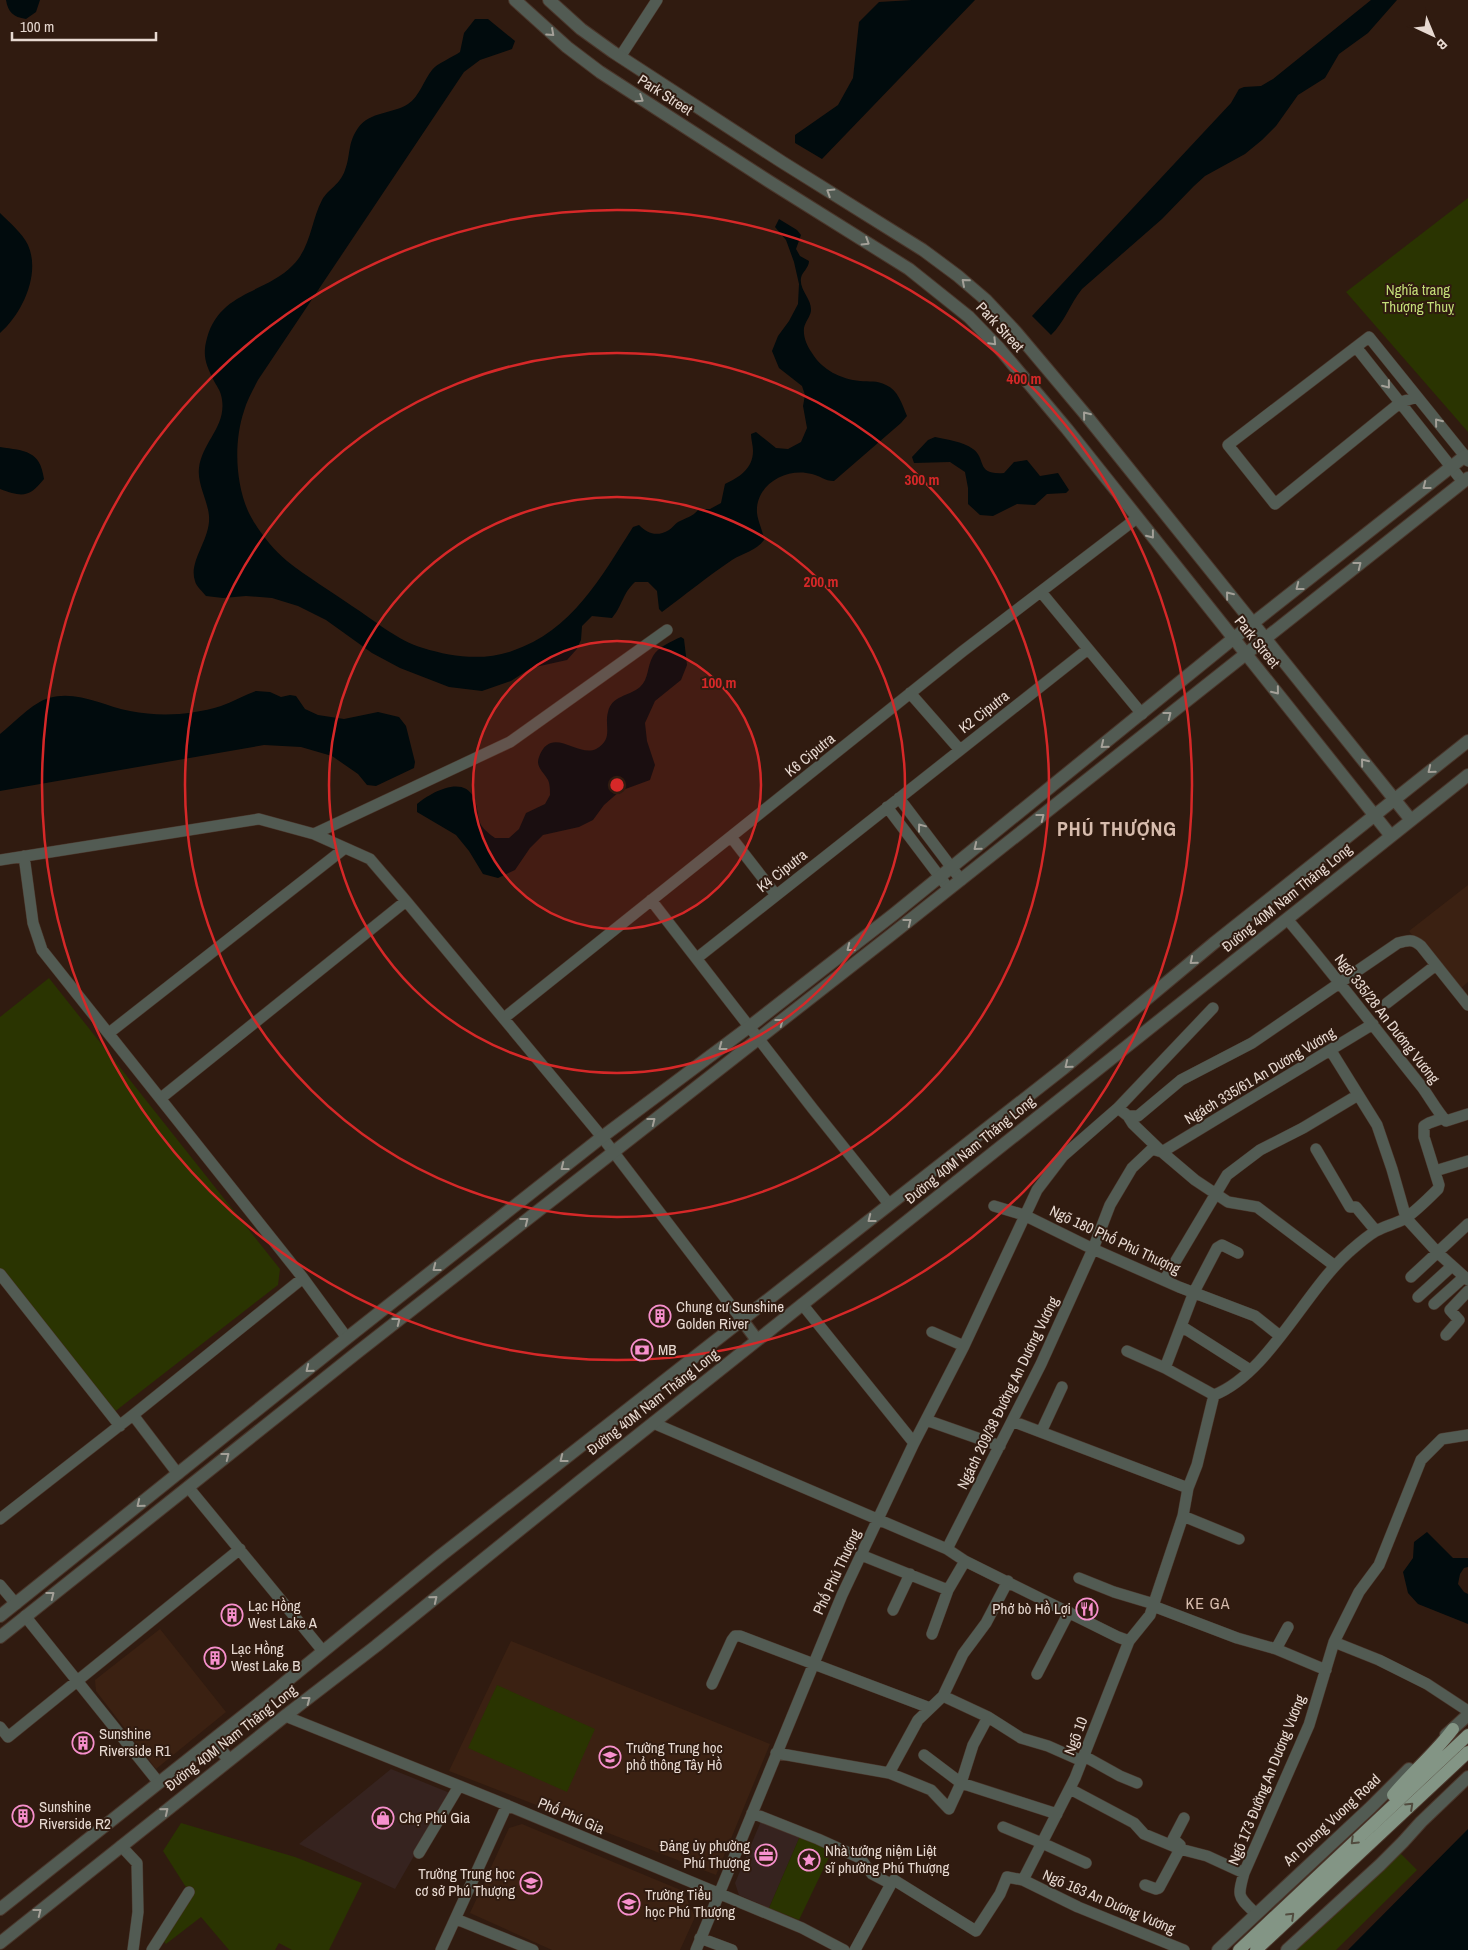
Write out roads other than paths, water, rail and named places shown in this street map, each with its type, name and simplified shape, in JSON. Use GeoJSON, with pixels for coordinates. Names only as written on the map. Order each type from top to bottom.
{"type":"FeatureCollection","features":[{"type":"Feature","properties":{"kind":"main road"},"geometry":{"type":"LineString","coordinates":[[1380,1816],[1403,1783],[1441,1746],[1453,1729]]}},
{"type":"Feature","properties":{"kind":"main road","name":"An Duong Vuong Road"},"geometry":{"type":"LineString","coordinates":[[1256,1950],[1380,1816],[1468,1735]]}},
{"type":"Feature","properties":{"kind":"main road","name":"An Duong Vuong Road"},"geometry":{"type":"LineString","coordinates":[[1239,1950],[1258,1931],[1468,1752]]}},
{"type":"Feature","properties":{"kind":"main road"},"geometry":{"type":"LineString","coordinates":[[1228,1950],[1244,1937],[1258,1931]]}},
{"type":"Feature","properties":{"kind":"street","name":"Park Street"},"geometry":{"type":"LineString","coordinates":[[515,0],[566,47],[600,72],[909,269],[942,293],[969,317],[999,348],[1067,429],[1391,836]]}},
{"type":"Feature","properties":{"kind":"street","name":"Park Street"},"geometry":{"type":"LineString","coordinates":[[549,0],[581,29],[620,57],[683,99],[923,250],[986,300],[1016,332],[1085,414],[1411,820]]}},
{"type":"Feature","properties":{"kind":"street"},"geometry":{"type":"LineString","coordinates":[[620,57],[657,0]]}},
{"type":"Feature","properties":{"kind":"street"},"geometry":{"type":"LineString","coordinates":[[670,118],[683,99]]}},
{"type":"Feature","properties":{"kind":"street"},"geometry":{"type":"LineString","coordinates":[[0,1616],[347,1338],[602,1137],[749,1027],[940,877],[1234,638],[1451,467],[1466,459],[1417,397],[1369,337],[1228,446],[1275,504],[1401,402],[1417,397]]}},
{"type":"Feature","properties":{"kind":"street"},"geometry":{"type":"LineString","coordinates":[[0,1637],[358,1351],[950,889],[1264,638],[1466,480],[1451,467],[1356,347]]}},
{"type":"Feature","properties":{"kind":"street","name":"K6 Ciputra"},"geometry":{"type":"LineString","coordinates":[[504,1018],[910,693],[1137,518]]}},
{"type":"Feature","properties":{"kind":"street"},"geometry":{"type":"LineString","coordinates":[[1196,592],[1214,577]]}},
{"type":"Feature","properties":{"kind":"street"},"geometry":{"type":"LineString","coordinates":[[1041,592],[1142,714]]}},
{"type":"Feature","properties":{"kind":"street"},"geometry":{"type":"LineString","coordinates":[[314,834],[510,742],[666,630]]}},
{"type":"Feature","properties":{"kind":"street","name":"K2 Ciputra"},"geometry":{"type":"LineString","coordinates":[[887,807],[1088,649]]}},
{"type":"Feature","properties":{"kind":"street"},"geometry":{"type":"LineString","coordinates":[[910,693],[960,750]]}},
{"type":"Feature","properties":{"kind":"street","name":"Đường 40M Nam Thăng Long"},"geometry":{"type":"LineString","coordinates":[[0,1909],[213,1740],[446,1551],[1064,1068],[1207,949],[1468,741]]}},
{"type":"Feature","properties":{"kind":"street","name":"Đường 40M Nam Thăng Long"},"geometry":{"type":"LineString","coordinates":[[0,1943],[229,1760],[376,1646],[802,1304],[1468,775]]}},
{"type":"Feature","properties":{"kind":"street"},"geometry":{"type":"LineString","coordinates":[[899,798],[961,880]]}},
{"type":"Feature","properties":{"kind":"street"},"geometry":{"type":"LineString","coordinates":[[887,807],[950,889]]}},
{"type":"Feature","properties":{"kind":"street","name":"K4 Ciputra"},"geometry":{"type":"LineString","coordinates":[[697,958],[887,807]]}},
{"type":"Feature","properties":{"kind":"street"},"geometry":{"type":"LineString","coordinates":[[0,860],[259,819],[314,834],[370,859],[602,1137],[757,1340]]}},
{"type":"Feature","properties":{"kind":"street"},"geometry":{"type":"LineString","coordinates":[[731,837],[776,895]]}},
{"type":"Feature","properties":{"kind":"street"},"geometry":{"type":"LineString","coordinates":[[109,1033],[345,848]]}},
{"type":"Feature","properties":{"kind":"street"},"geometry":{"type":"LineString","coordinates":[[24,856],[32,923],[42,950],[161,1098],[358,1351]]}},
{"type":"Feature","properties":{"kind":"street"},"geometry":{"type":"LineString","coordinates":[[161,1098],[406,900]]}},
{"type":"Feature","properties":{"kind":"street"},"geometry":{"type":"LineString","coordinates":[[651,900],[889,1204]]}},
{"type":"Feature","properties":{"kind":"street","name":"Ngõ 335/28 An Dương Vương"},"geometry":{"type":"LineString","coordinates":[[1287,919],[1341,983],[1391,1050],[1423,1088],[1443,1118]]}},
{"type":"Feature","properties":{"kind":"street"},"geometry":{"type":"LineString","coordinates":[[1128,1116],[1138,1116],[1181,1080],[1252,1043],[1398,943],[1408,940],[1414,941],[1421,946],[1468,1004]]}},
{"type":"Feature","properties":{"kind":"street"},"geometry":{"type":"LineString","coordinates":[[1387,1003],[1436,965]]}},
{"type":"Feature","properties":{"kind":"street","name":"Phố Phú Thượng"},"geometry":{"type":"LineString","coordinates":[[696,1950],[812,1663],[914,1443],[964,1346],[1037,1190],[1063,1156],[1118,1108],[1213,1008]]}},
{"type":"Feature","properties":{"kind":"street","name":"Ngách 335/61 An Dương Vương"},"geometry":{"type":"LineString","coordinates":[[1093,1249],[1110,1205],[1132,1168],[1152,1149],[1162,1152],[1373,1024]]}},
{"type":"Feature","properties":{"kind":"street"},"geometry":{"type":"LineString","coordinates":[[1331,1051],[1377,1125],[1406,1218],[1438,1253],[1466,1279],[1434,1304]]}},
{"type":"Feature","properties":{"kind":"street"},"geometry":{"type":"LineString","coordinates":[[1165,1279],[1227,1174],[1260,1150],[1303,1128],[1358,1095]]}},
{"type":"Feature","properties":{"kind":"street"},"geometry":{"type":"LineString","coordinates":[[1118,1108],[1162,1152],[1195,1180],[1216,1192],[1228,1202],[1257,1207],[1335,1266]]}},
{"type":"Feature","properties":{"kind":"street"},"geometry":{"type":"LineString","coordinates":[[1127,1351],[1165,1368],[1214,1395],[1225,1391],[1250,1370],[1280,1336],[1335,1266],[1349,1252],[1376,1231],[1406,1218],[1438,1188],[1439,1185],[1424,1137],[1424,1126],[1443,1118],[1446,1121],[1468,1114]]}},
{"type":"Feature","properties":{"kind":"street"},"geometry":{"type":"LineString","coordinates":[[1316,1149],[1350,1207],[1356,1207],[1376,1231]]}},
{"type":"Feature","properties":{"kind":"street"},"geometry":{"type":"LineString","coordinates":[[1435,1171],[1468,1161]]}},
{"type":"Feature","properties":{"kind":"street","name":"Ngõ 180 Phố Phú Thượng"},"geometry":{"type":"LineString","coordinates":[[994,1206],[1024,1215],[1093,1249],[1255,1316],[1280,1336]]}},
{"type":"Feature","properties":{"kind":"street"},"geometry":{"type":"LineString","coordinates":[[1411,1277],[1468,1224]]}},
{"type":"Feature","properties":{"kind":"street"},"geometry":{"type":"LineString","coordinates":[[1165,1368],[1194,1292],[1219,1246],[1222,1245],[1238,1253]]}},
{"type":"Feature","properties":{"kind":"street","name":"Ngách 209/38 Đường An Dương Vương"},"geometry":{"type":"LineString","coordinates":[[947,1549],[1041,1364],[1093,1249]]}},
{"type":"Feature","properties":{"kind":"street"},"geometry":{"type":"LineString","coordinates":[[1418,1297],[1452,1266]]}},
{"type":"Feature","properties":{"kind":"street"},"geometry":{"type":"LineString","coordinates":[[0,1274],[120,1426]]}},
{"type":"Feature","properties":{"kind":"street"},"geometry":{"type":"LineString","coordinates":[[0,1519],[133,1416],[302,1278]]}},
{"type":"Feature","properties":{"kind":"street"},"geometry":{"type":"LineString","coordinates":[[1446,1335],[1459,1320],[1450,1310],[1468,1291]]}},
{"type":"Feature","properties":{"kind":"street"},"geometry":{"type":"LineString","coordinates":[[802,1304],[914,1443]]}},
{"type":"Feature","properties":{"kind":"street"},"geometry":{"type":"LineString","coordinates":[[1181,1326],[1250,1370]]}},
{"type":"Feature","properties":{"kind":"street"},"geometry":{"type":"LineString","coordinates":[[932,1332],[964,1346]]}},
{"type":"Feature","properties":{"kind":"street"},"geometry":{"type":"LineString","coordinates":[[1041,1432],[1062,1388]]}},
{"type":"Feature","properties":{"kind":"street","name":"Ngõ 10"},"geometry":{"type":"LineString","coordinates":[[1023,1880],[1070,1789],[1129,1641],[1150,1615],[1154,1605],[1183,1516],[1188,1488],[1197,1465],[1214,1395]]}},
{"type":"Feature","properties":{"kind":"street"},"geometry":{"type":"LineString","coordinates":[[133,1416],[188,1487],[322,1650]]}},
{"type":"Feature","properties":{"kind":"street"},"geometry":{"type":"LineString","coordinates":[[926,1420],[1000,1446]]}},
{"type":"Feature","properties":{"kind":"street"},"geometry":{"type":"LineString","coordinates":[[1012,1421],[1188,1488]]}},
{"type":"Feature","properties":{"kind":"street"},"geometry":{"type":"LineString","coordinates":[[653,1423],[947,1549],[965,1561],[1129,1641]]}},
{"type":"Feature","properties":{"kind":"street","name":"Ngõ 173 Đường An Dương Vương"},"geometry":{"type":"LineString","coordinates":[[1256,1914],[1240,1896],[1239,1892],[1244,1873],[1309,1726],[1334,1642],[1359,1592],[1380,1565],[1421,1460],[1442,1439],[1468,1435]]}},
{"type":"Feature","properties":{"kind":"street"},"geometry":{"type":"LineString","coordinates":[[1183,1516],[1239,1539]]}},
{"type":"Feature","properties":{"kind":"street"},"geometry":{"type":"LineString","coordinates":[[0,1727],[8,1737],[240,1549]]}},
{"type":"Feature","properties":{"kind":"street"},"geometry":{"type":"LineString","coordinates":[[861,1555],[948,1590]]}},
{"type":"Feature","properties":{"kind":"street"},"geometry":{"type":"LineString","coordinates":[[932,1634],[948,1590],[965,1561]]}},
{"type":"Feature","properties":{"kind":"street"},"geometry":{"type":"LineString","coordinates":[[893,1610],[910,1574]]}},
{"type":"Feature","properties":{"kind":"street"},"geometry":{"type":"LineString","coordinates":[[1079,1578],[1237,1638],[1276,1649],[1326,1670]]}},
{"type":"Feature","properties":{"kind":"street"},"geometry":{"type":"LineString","coordinates":[[889,1773],[918,1720],[942,1696],[963,1654],[986,1623],[1008,1581]]}},
{"type":"Feature","properties":{"kind":"street"},"geometry":{"type":"LineString","coordinates":[[0,1584],[159,1782]]}},
{"type":"Feature","properties":{"kind":"street"},"geometry":{"type":"LineString","coordinates":[[1037,1674],[1069,1612]]}},
{"type":"Feature","properties":{"kind":"street"},"geometry":{"type":"LineString","coordinates":[[1276,1649],[1288,1627]]}},
{"type":"Feature","properties":{"kind":"street"},"geometry":{"type":"LineString","coordinates":[[712,1684],[735,1636],[740,1636],[930,1708]]}},
{"type":"Feature","properties":{"kind":"street"},"geometry":{"type":"LineString","coordinates":[[1334,1642],[1379,1660],[1427,1684],[1468,1713]]}},
{"type":"Feature","properties":{"kind":"street"},"geometry":{"type":"LineString","coordinates":[[942,1696],[988,1717],[1021,1738],[1083,1759],[1137,1783]]}},
{"type":"Feature","properties":{"kind":"street","name":"An Duong Vuong Road"},"geometry":{"type":"LineString","coordinates":[[1218,1950],[1468,1713]]}},
{"type":"Feature","properties":{"kind":"street","name":"Phố Phú Gia"},"geometry":{"type":"LineString","coordinates":[[285,1716],[507,1805],[802,1928],[844,1950]]}},
{"type":"Feature","properties":{"kind":"street"},"geometry":{"type":"LineString","coordinates":[[776,1753],[889,1773],[931,1790],[949,1809],[961,1783],[973,1745],[988,1717]]}},
{"type":"Feature","properties":{"kind":"street"},"geometry":{"type":"LineString","coordinates":[[213,1740],[229,1760]]}},
{"type":"Feature","properties":{"kind":"street"},"geometry":{"type":"LineString","coordinates":[[924,1756],[961,1783],[1057,1814]]}},
{"type":"Feature","properties":{"kind":"street"},"geometry":{"type":"LineString","coordinates":[[1287,1950],[1380,1865],[1468,1777]]}},
{"type":"Feature","properties":{"kind":"street"},"geometry":{"type":"LineString","coordinates":[[419,1853],[459,1786]]}},
{"type":"Feature","properties":{"kind":"street"},"geometry":{"type":"LineString","coordinates":[[1070,1789],[1134,1823],[1144,1834],[1207,1856],[1244,1873]]}},
{"type":"Feature","properties":{"kind":"street"},"geometry":{"type":"LineString","coordinates":[[441,1950],[507,1805]]}},
{"type":"Feature","properties":{"kind":"street"},"geometry":{"type":"LineString","coordinates":[[752,1813],[860,1858],[872,1874],[891,1884]]}},
{"type":"Feature","properties":{"kind":"street"},"geometry":{"type":"LineString","coordinates":[[1180,1848],[1180,1845],[1173,1839],[1184,1818]]}},
{"type":"Feature","properties":{"kind":"street"},"geometry":{"type":"LineString","coordinates":[[1003,1827],[1086,1863]]}},
{"type":"Feature","properties":{"kind":"street"},"geometry":{"type":"LineString","coordinates":[[121,1846],[138,1863],[138,1912],[133,1950]]}},
{"type":"Feature","properties":{"kind":"street"},"geometry":{"type":"LineString","coordinates":[[1145,1885],[1158,1888],[1180,1848]]}},
{"type":"Feature","properties":{"kind":"street"},"geometry":{"type":"LineString","coordinates":[[855,1950],[894,1880],[976,1931],[1000,1894],[1007,1877],[1023,1880]]}},
{"type":"Feature","properties":{"kind":"street","name":"Ngõ 163 An Dương Vương"},"geometry":{"type":"LineString","coordinates":[[1023,1880],[1078,1907],[1184,1950]]}},
{"type":"Feature","properties":{"kind":"street"},"geometry":{"type":"LineString","coordinates":[[152,1950],[189,1892]]}},
{"type":"Feature","properties":{"kind":"street"},"geometry":{"type":"LineString","coordinates":[[456,1919],[530,1949]]}},
{"type":"Feature","properties":{"kind":"street"},"geometry":{"type":"LineString","coordinates":[[700,1938],[732,1950]]}},
{"type":"Feature","properties":{"kind":"place","name":"Chung cư Sunshine Golden River"},"geometry":{"type":"Point","coordinates":[660,1316]}},
{"type":"Feature","properties":{"kind":"place","name":"MB"},"geometry":{"type":"Point","coordinates":[642,1350]}},
{"type":"Feature","properties":{"kind":"place","name":"Phở bò Hồ Lợi"},"geometry":{"type":"Point","coordinates":[1087,1609]}},
{"type":"Feature","properties":{"kind":"place","name":"Lạc Hồng West Lake A"},"geometry":{"type":"Point","coordinates":[232,1615]}},
{"type":"Feature","properties":{"kind":"place","name":"Lạc Hồng West Lake B"},"geometry":{"type":"Point","coordinates":[215,1658]}},
{"type":"Feature","properties":{"kind":"place","name":"Sunshine Riverside R1"},"geometry":{"type":"Point","coordinates":[83,1743]}},
{"type":"Feature","properties":{"kind":"place","name":"Trường Trung học phổ thông Tây Hồ"},"geometry":{"type":"Point","coordinates":[610,1757]}},
{"type":"Feature","properties":{"kind":"place","name":"Sunshine Riverside R2"},"geometry":{"type":"Point","coordinates":[23,1816]}},
{"type":"Feature","properties":{"kind":"place","name":"Chợ Phú Gia"},"geometry":{"type":"Point","coordinates":[383,1818]}},
{"type":"Feature","properties":{"kind":"place","name":"Đảng ủy phường Phú Thượng"},"geometry":{"type":"Point","coordinates":[766,1855]}},
{"type":"Feature","properties":{"kind":"place","name":"Nhà tưởng niệm Liệt sĩ phường Phú Thượng"},"geometry":{"type":"Point","coordinates":[809,1860]}},
{"type":"Feature","properties":{"kind":"place","name":"Trường Trung học cơ sở Phú Thượng"},"geometry":{"type":"Point","coordinates":[531,1883]}},
{"type":"Feature","properties":{"kind":"place","name":"Trường Tiểu học Phú Thượng"},"geometry":{"type":"Point","coordinates":[629,1904]}},
{"type":"Feature","properties":{"kind":"district","name":"PHÚ THƯỢNG"},"geometry":{"type":"Point","coordinates":[1117,829]}},
{"type":"Feature","properties":{"kind":"district","name":"KE GA"},"geometry":{"type":"Point","coordinates":[1208,1603]}},
{"type":"Feature","properties":{"kind":"park label","name":"Nghĩa trang Thượng Thuỵ"},"geometry":{"type":"Point","coordinates":[1418,298]}}]}
